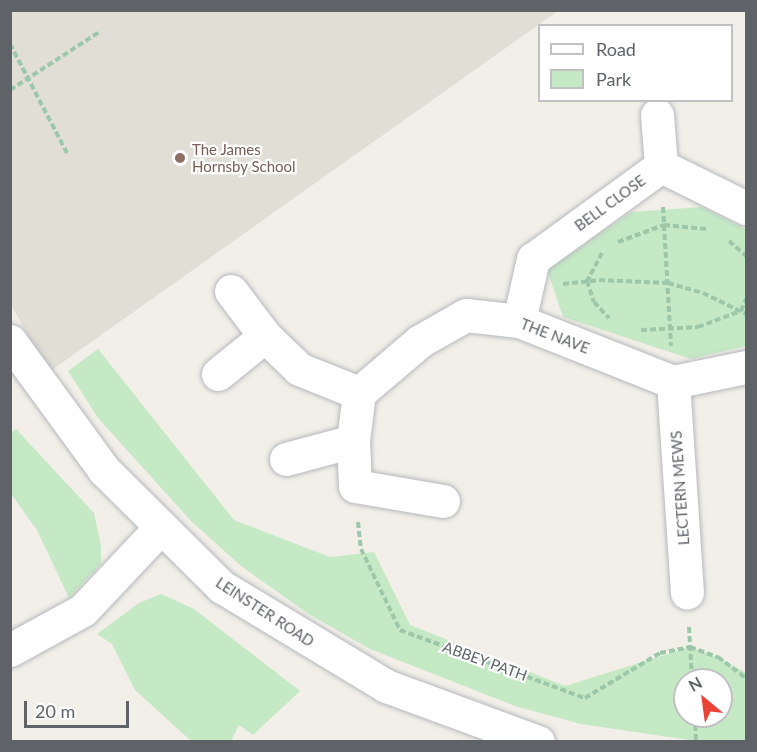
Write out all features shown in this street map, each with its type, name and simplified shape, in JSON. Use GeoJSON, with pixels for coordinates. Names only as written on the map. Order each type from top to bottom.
{"type":"FeatureCollection","features":[{"type":"Feature","properties":{"kind":"street"},"geometry":{"type":"LineString","coordinates":[[657,115],[661,166]]}},
{"type":"Feature","properties":{"kind":"street","name":"BELL CLOSE"},"geometry":{"type":"LineString","coordinates":[[519,321],[533,259],[661,166],[747,208]]}},
{"type":"Feature","properties":{"kind":"street"},"geometry":{"type":"LineString","coordinates":[[231,291],[265,336],[299,369],[359,393],[353,441],[355,486],[443,501]]}},
{"type":"Feature","properties":{"kind":"street","name":"THE NAVE"},"geometry":{"type":"LineString","coordinates":[[359,393],[420,341],[466,315],[519,321],[674,382]]}},
{"type":"Feature","properties":{"kind":"street"},"geometry":{"type":"LineString","coordinates":[[218,374],[265,336]]}},
{"type":"Feature","properties":{"kind":"street","name":"LEINSTER ROAD"},"geometry":{"type":"LineString","coordinates":[[10,340],[104,470],[159,529],[222,587],[386,686],[538,741]]}},
{"type":"Feature","properties":{"kind":"street"},"geometry":{"type":"LineString","coordinates":[[674,382],[747,367]]}},
{"type":"Feature","properties":{"kind":"street","name":"LECTERN MEWS"},"geometry":{"type":"LineString","coordinates":[[674,382],[687,593]]}},
{"type":"Feature","properties":{"kind":"street"},"geometry":{"type":"LineString","coordinates":[[286,459],[353,441]]}},
{"type":"Feature","properties":{"kind":"street"},"geometry":{"type":"LineString","coordinates":[[10,650],[83,610],[159,529]]}},
{"type":"Feature","properties":{"kind":"path"},"geometry":{"type":"LineString","coordinates":[[10,90],[101,31]]}},
{"type":"Feature","properties":{"kind":"path"},"geometry":{"type":"LineString","coordinates":[[10,44],[67,153]]}},
{"type":"Feature","properties":{"kind":"path"},"geometry":{"type":"LineString","coordinates":[[661,166],[674,382]]}},
{"type":"Feature","properties":{"kind":"path"},"geometry":{"type":"LineString","coordinates":[[618,321],[607,317],[594,302],[587,281],[603,250],[636,233],[664,225],[705,228],[715,233]]}},
{"type":"Feature","properties":{"kind":"path"},"geometry":{"type":"LineString","coordinates":[[724,238],[747,256]]}},
{"type":"Feature","properties":{"kind":"path"},"geometry":{"type":"LineString","coordinates":[[526,289],[587,281],[668,283],[747,314]]}},
{"type":"Feature","properties":{"kind":"path"},"geometry":{"type":"LineString","coordinates":[[639,330],[698,327],[741,311],[747,299]]}},
{"type":"Feature","properties":{"kind":"path","name":"ABBEY PATH"},"geometry":{"type":"LineString","coordinates":[[355,486],[361,549],[400,630],[585,698],[660,653],[690,647]]}},
{"type":"Feature","properties":{"kind":"path"},"geometry":{"type":"LineString","coordinates":[[687,593],[691,668]]}},
{"type":"Feature","properties":{"kind":"path"},"geometry":{"type":"LineString","coordinates":[[690,647],[718,657],[747,678]]}},
{"type":"Feature","properties":{"kind":"shaded area","name":"The James Hornsby School"},"geometry":{"type":"Polygon","coordinates":[[[10,11],[558,11],[49,372],[11,305],[10,11]]]}},
{"type":"Feature","properties":{"kind":"green space"},"geometry":{"type":"Polygon","coordinates":[[[702,207],[746,229],[746,346],[691,359],[563,317],[547,270],[631,212],[702,207]]]}},
{"type":"Feature","properties":{"kind":"green space"},"geometry":{"type":"Polygon","coordinates":[[[98,349],[234,520],[330,557],[374,552],[410,625],[565,686],[690,647],[718,657],[746,673],[746,741],[696,741],[581,724],[515,706],[370,649],[307,613],[241,566],[191,521],[98,418],[68,371],[98,349]]]}},
{"type":"Feature","properties":{"kind":"green space"},"geometry":{"type":"Polygon","coordinates":[[[16,429],[94,513],[101,546],[101,564],[69,598],[37,530],[11,494],[11,432],[16,429]]]}},
{"type":"Feature","properties":{"kind":"green space"},"geometry":{"type":"Polygon","coordinates":[[[161,594],[194,609],[300,691],[253,735],[239,725],[231,741],[191,741],[135,690],[112,644],[97,634],[139,603],[161,594]]]}},
{"type":"Feature","properties":{"kind":"place","name":"The James Hornsby School"},"geometry":{"type":"Point","coordinates":[180,158]}}]}
